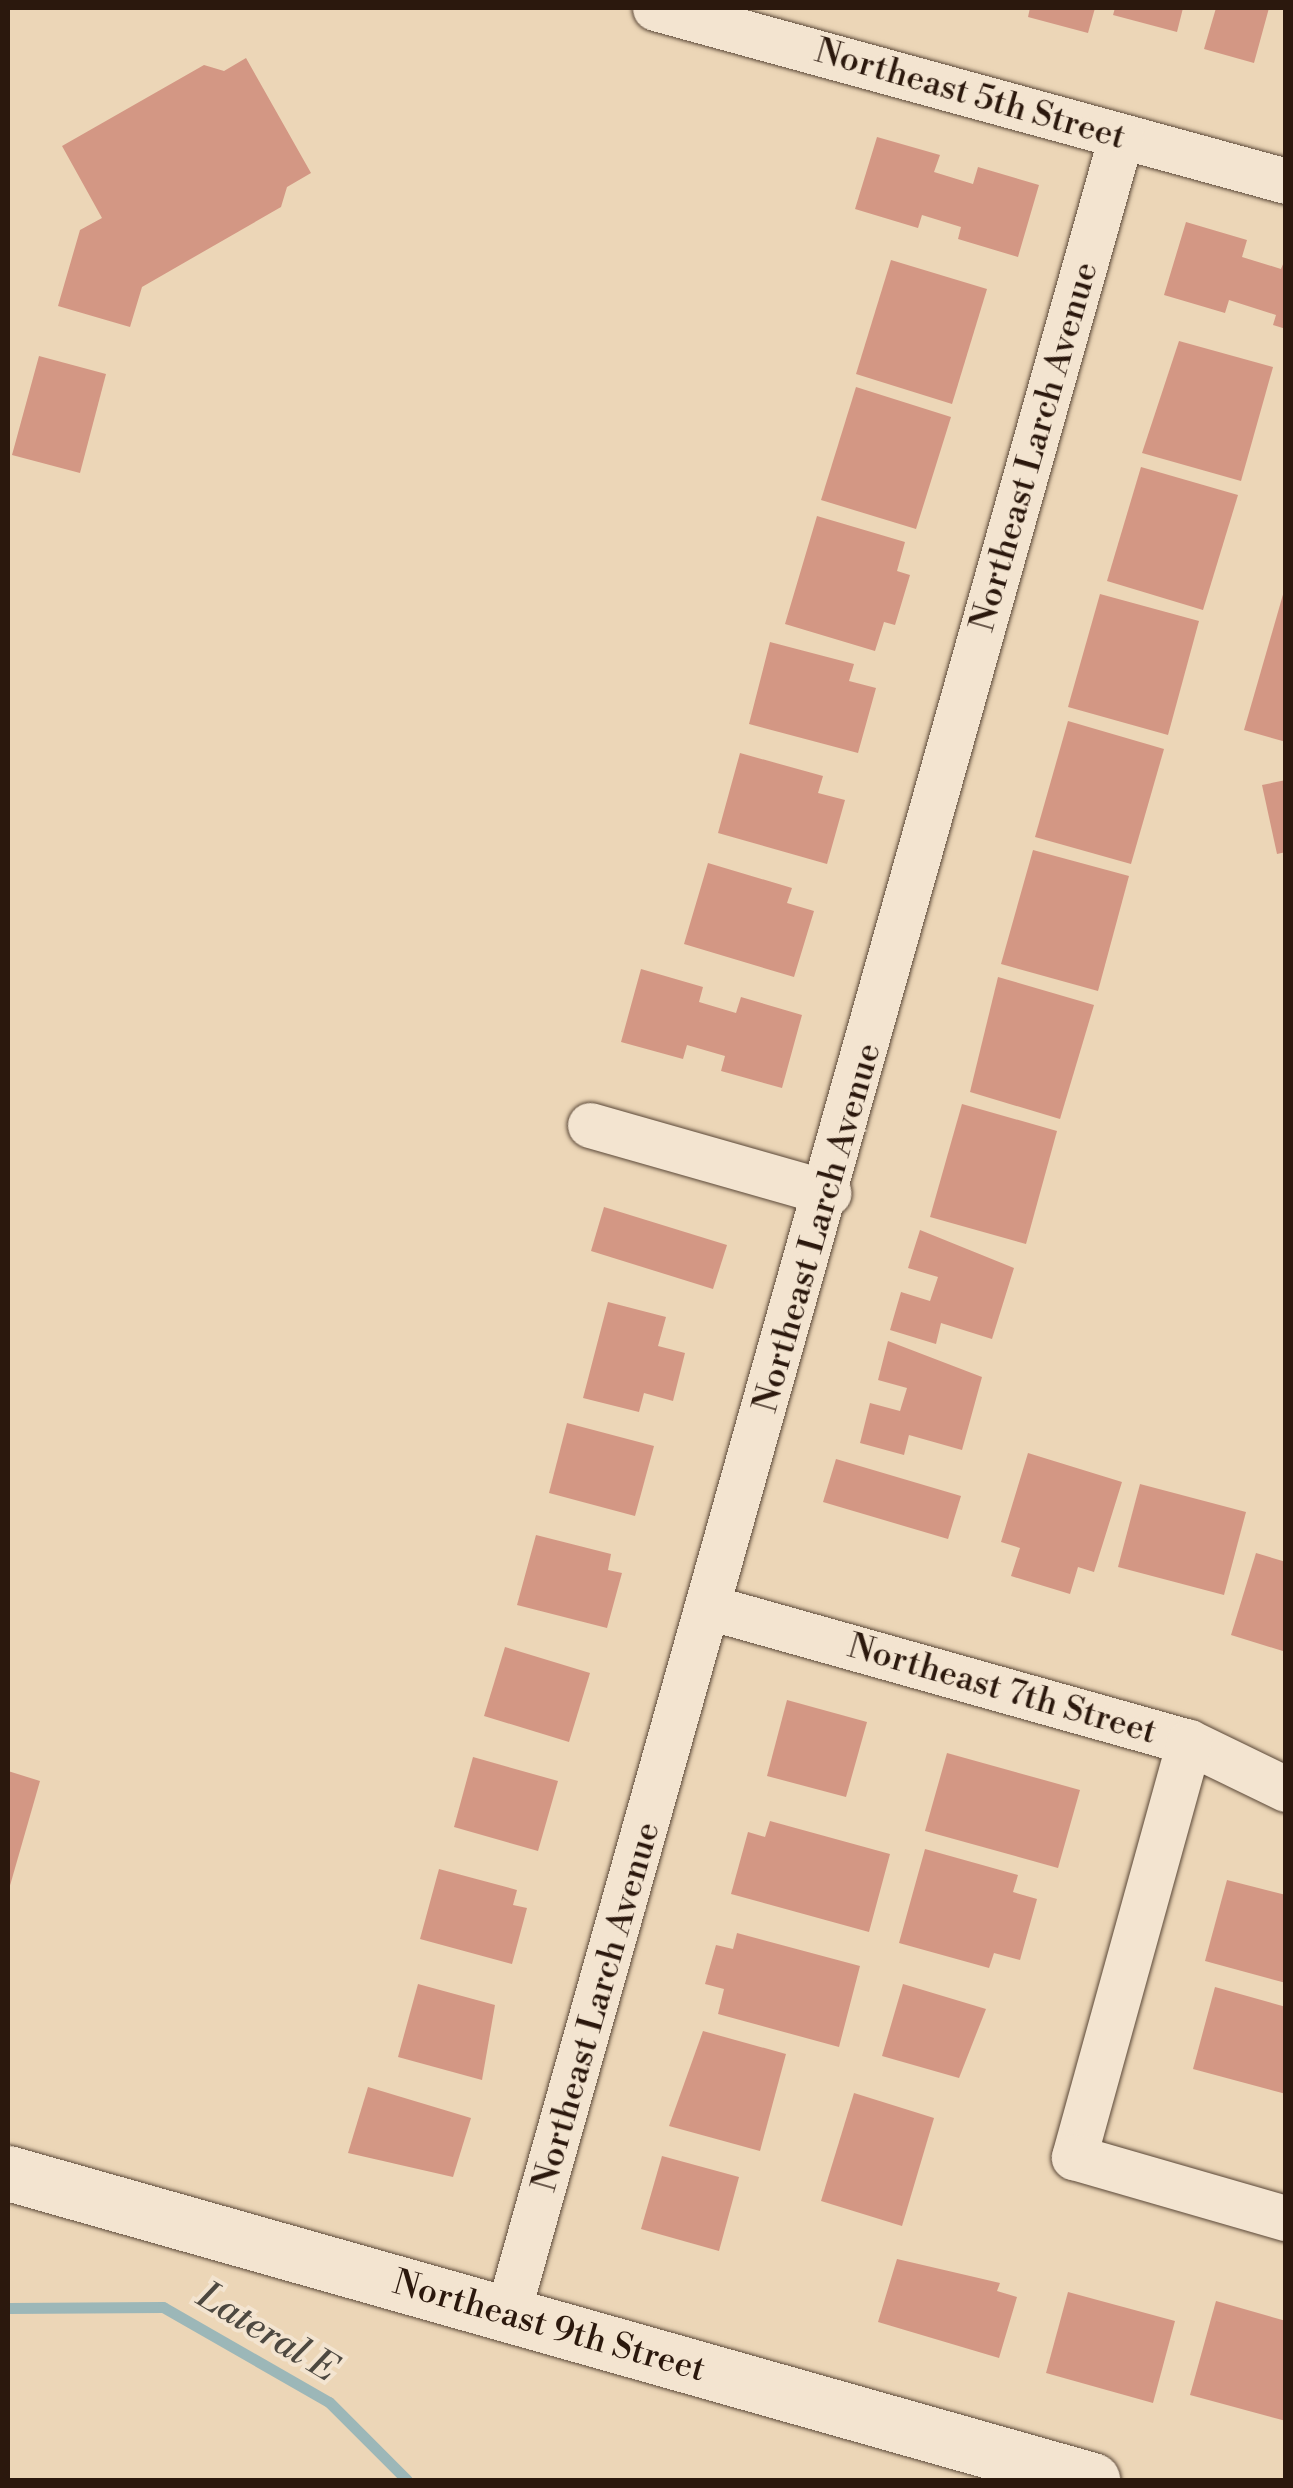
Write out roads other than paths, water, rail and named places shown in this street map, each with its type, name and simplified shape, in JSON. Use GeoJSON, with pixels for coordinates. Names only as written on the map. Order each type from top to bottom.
{"type":"FeatureCollection","features":[{"type":"Feature","properties":{"kind":"main road","name":"Northeast 9th Street"},"geometry":{"type":"LineString","coordinates":[[8,2173],[1092,2480]]}},
{"type":"Feature","properties":{"kind":"street","name":"Northeast 5th Street"},"geometry":{"type":"LineString","coordinates":[[655,8],[1286,181]]}},
{"type":"Feature","properties":{"kind":"street","name":"Northeast Larch Avenue"},"geometry":{"type":"LineString","coordinates":[[507,2316],[712,1608],[1122,137]]}},
{"type":"Feature","properties":{"kind":"street"},"geometry":{"type":"LineString","coordinates":[[590,1125],[828,1193]]}},
{"type":"Feature","properties":{"kind":"street","name":"Northeast 7th Street"},"geometry":{"type":"LineString","coordinates":[[712,1608],[1189,1742],[1286,1789]]}},
{"type":"Feature","properties":{"kind":"street"},"geometry":{"type":"LineString","coordinates":[[1189,1742],[1074,2157],[1286,2218]]}},
{"type":"Feature","properties":{"kind":"waterway","name":"Lateral E"},"geometry":{"type":"LineString","coordinates":[[8,2308],[163,2307],[329,2402],[407,2480]]}}]}
